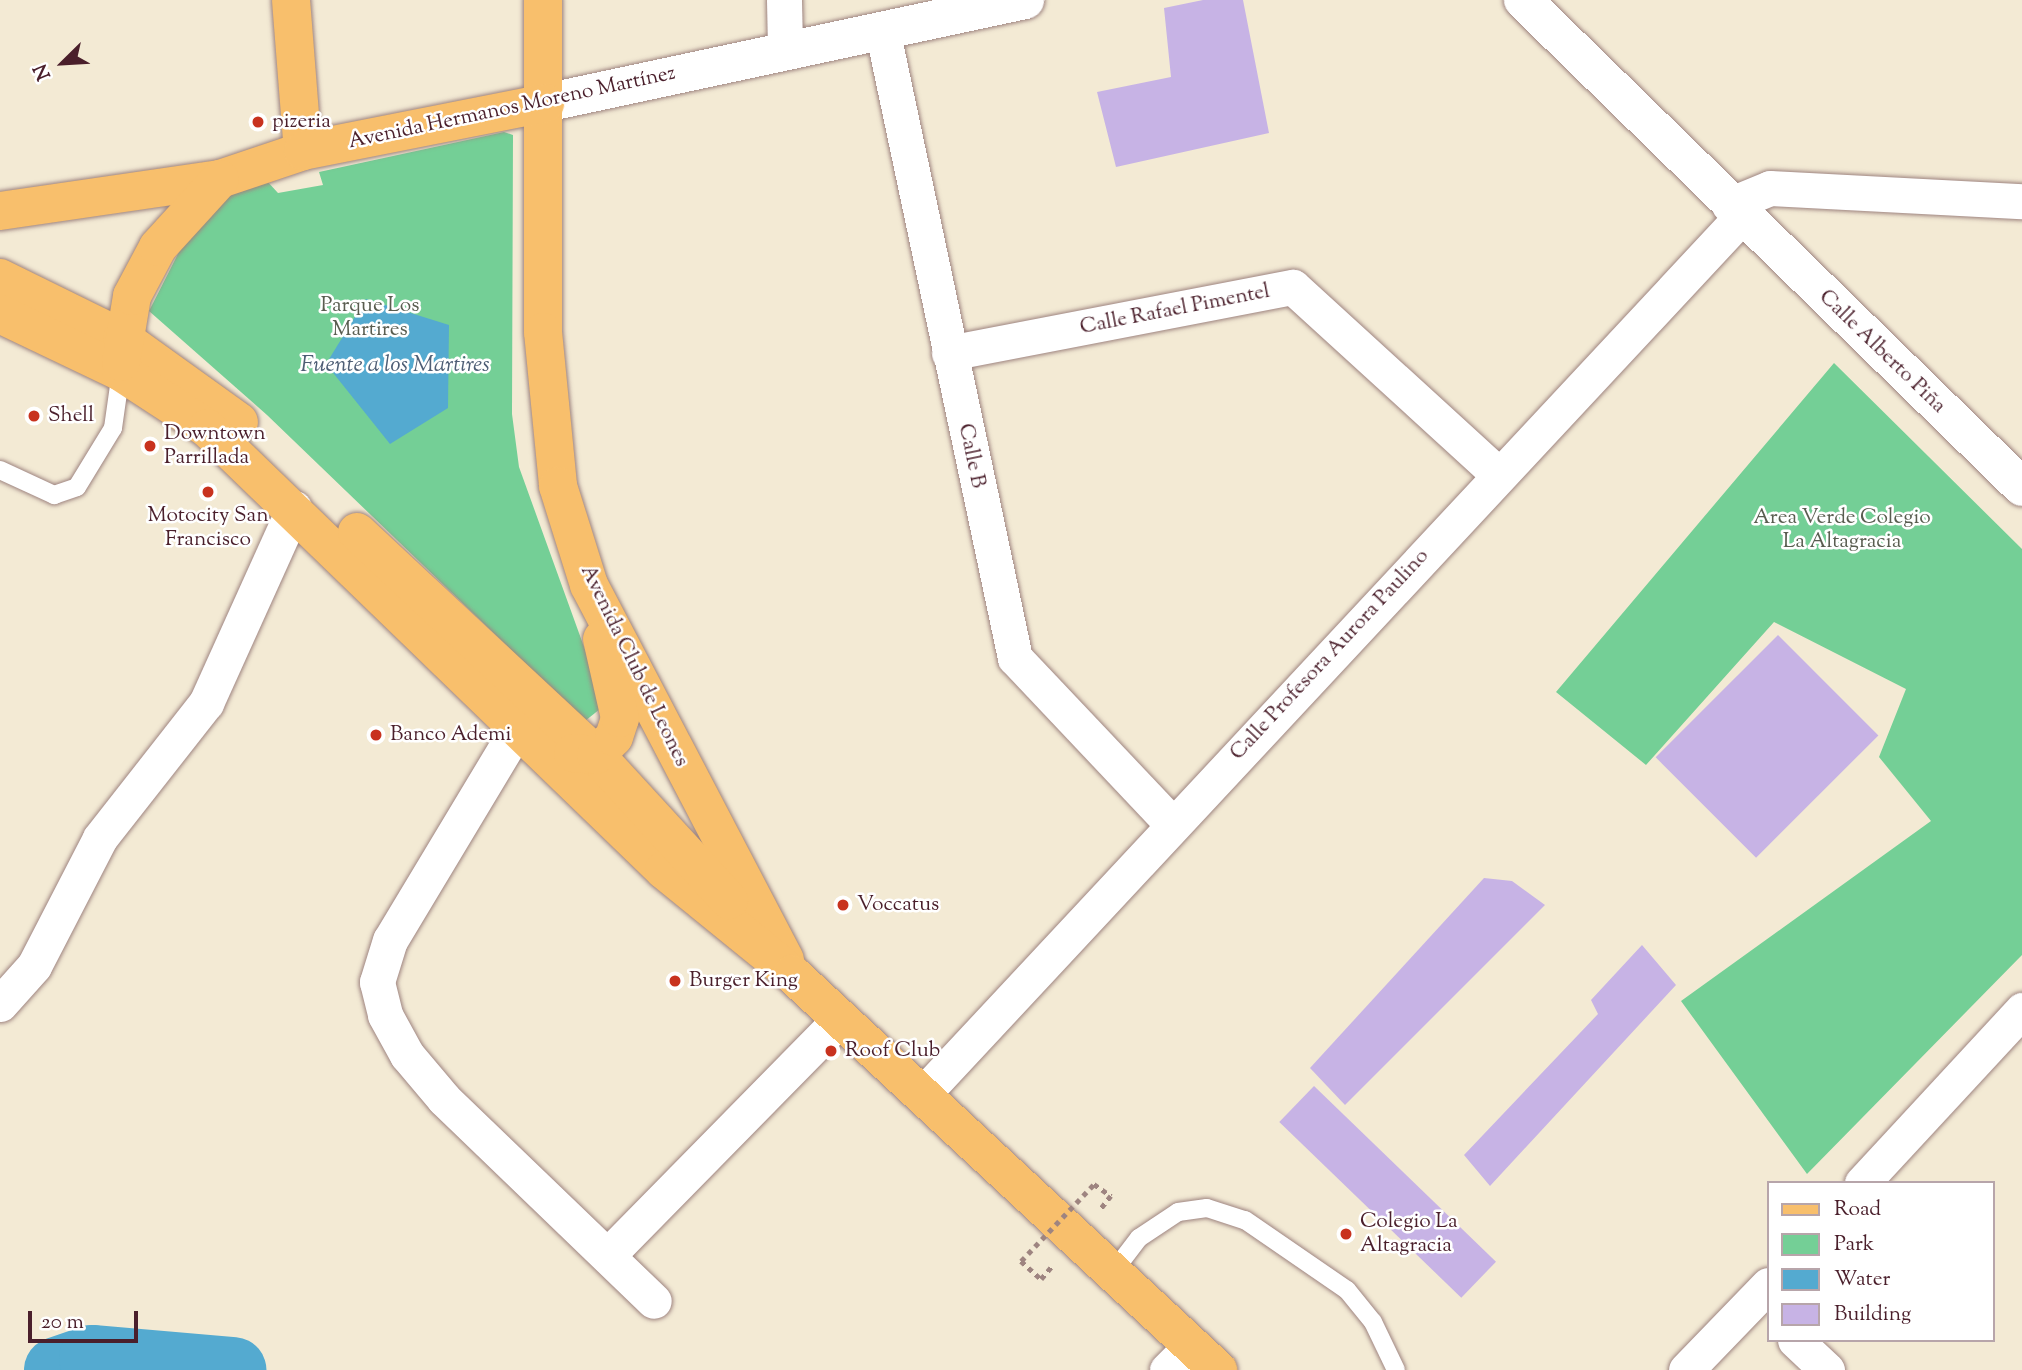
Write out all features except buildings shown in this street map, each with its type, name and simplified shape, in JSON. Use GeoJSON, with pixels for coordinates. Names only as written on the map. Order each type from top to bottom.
{"type":"FeatureCollection","features":[{"type":"Feature","properties":{"kind":"main road"},"geometry":{"type":"LineString","coordinates":[[291,0],[303,151]]}},
{"type":"Feature","properties":{"kind":"main road","name":"Avenida Club de Leones"},"geometry":{"type":"LineString","coordinates":[[543,0],[543,332],[558,486],[589,585],[792,974]]}},
{"type":"Feature","properties":{"kind":"main road","name":"Avenida Hermanos Moreno Martínez"},"geometry":{"type":"LineString","coordinates":[[0,211],[220,179],[303,151],[545,103]]}},
{"type":"Feature","properties":{"kind":"main road"},"geometry":{"type":"LineString","coordinates":[[121,355],[132,296],[158,247],[220,179]]}},
{"type":"Feature","properties":{"kind":"main road"},"geometry":{"type":"LineString","coordinates":[[0,278],[121,355],[222,406],[596,755],[792,974]]}},
{"type":"Feature","properties":{"kind":"main road"},"geometry":{"type":"LineString","coordinates":[[0,314],[121,355],[207,428],[294,508],[664,870],[792,974],[1113,1272],[1192,1362]]}},
{"type":"Feature","properties":{"kind":"main road"},"geometry":{"type":"LineString","coordinates":[[589,585],[620,718],[596,755]]}},
{"type":"Feature","properties":{"kind":"main road"},"geometry":{"type":"LineString","coordinates":[[517,729],[569,752],[596,755]]}},
{"type":"Feature","properties":{"kind":"street"},"geometry":{"type":"LineString","coordinates":[[784,0],[785,49]]}},
{"type":"Feature","properties":{"kind":"street","name":"Avenida Hermanos Moreno Martínez"},"geometry":{"type":"LineString","coordinates":[[545,103],[882,29],[975,5],[1025,0]]}},
{"type":"Feature","properties":{"kind":"street","name":"Calle Alberto Piña"},"geometry":{"type":"LineString","coordinates":[[1523,0],[1735,211],[2022,487]]}},
{"type":"Feature","properties":{"kind":"street","name":"Calle B"},"geometry":{"type":"LineString","coordinates":[[882,29],[1015,658],[1172,824]]}},
{"type":"Feature","properties":{"kind":"street","name":"Calle Profesora Aurora Paulino"},"geometry":{"type":"LineString","coordinates":[[922,1095],[1498,474],[1735,211],[1770,188],[2022,201]]}},
{"type":"Feature","properties":{"kind":"street","name":"Calle Rafael Pimentel"},"geometry":{"type":"LineString","coordinates":[[949,353],[1293,287],[1498,474]]}},
{"type":"Feature","properties":{"kind":"street"},"geometry":{"type":"LineString","coordinates":[[0,1004],[34,965],[100,838],[206,703],[294,508]]}},
{"type":"Feature","properties":{"kind":"street"},"geometry":{"type":"LineString","coordinates":[[517,729],[415,893],[377,982],[385,1015],[407,1055],[444,1099],[610,1253],[654,1301]]}},
{"type":"Feature","properties":{"kind":"street"},"geometry":{"type":"LineString","coordinates":[[1864,1181],[2022,1010]]}},
{"type":"Feature","properties":{"kind":"street"},"geometry":{"type":"LineString","coordinates":[[610,1253],[840,1019]]}},
{"type":"Feature","properties":{"kind":"street"},"geometry":{"type":"LineString","coordinates":[[1686,1370],[1763,1301]]}},
{"type":"Feature","properties":{"kind":"street"},"geometry":{"type":"LineString","coordinates":[[1797,1342],[1826,1370]]}},
{"type":"Feature","properties":{"kind":"lane"},"geometry":{"type":"LineString","coordinates":[[0,470],[54,495],[77,487],[113,429],[121,355]]}},
{"type":"Feature","properties":{"kind":"lane"},"geometry":{"type":"LineString","coordinates":[[1113,1272],[1139,1238],[1178,1212],[1207,1208],[1245,1220],[1347,1290],[1373,1322],[1396,1370]]}},
{"type":"Feature","properties":{"kind":"path"},"geometry":{"type":"LineString","coordinates":[[1041,1279],[1021,1261],[1094,1184],[1111,1196]]}},
{"type":"Feature","properties":{"kind":"green space","name":"Parque Los Martires"},"geometry":{"type":"Polygon","coordinates":[[[504,132],[513,135],[512,414],[519,467],[605,705],[585,721],[267,415],[149,311],[182,246],[230,195],[266,180],[278,193],[323,185],[319,172],[504,132]]]}},
{"type":"Feature","properties":{"kind":"green space","name":"Area Verde Colegio La Altagracia"},"geometry":{"type":"Polygon","coordinates":[[[1834,363],[2022,549],[2022,955],[1807,1174],[1681,1001],[1931,821],[1879,757],[1906,689],[1774,622],[1646,765],[1556,692],[1834,363]]]}},
{"type":"Feature","properties":{"kind":"water","name":"Fuente a los Martires"},"geometry":{"type":"Polygon","coordinates":[[[366,299],[449,325],[448,408],[390,444],[326,364],[366,299]]]}},
{"type":"Feature","properties":{"kind":"waterway"},"geometry":{"type":"LineString","coordinates":[[57,1370],[92,1358],[233,1370]]}},
{"type":"Feature","properties":{"kind":"place","name":"pizeria"},"geometry":{"type":"Point","coordinates":[258,122]}},
{"type":"Feature","properties":{"kind":"place","name":"Shell"},"geometry":{"type":"Point","coordinates":[34,416]}},
{"type":"Feature","properties":{"kind":"place","name":"Downtown Parrillada"},"geometry":{"type":"Point","coordinates":[150,446]}},
{"type":"Feature","properties":{"kind":"place","name":"Motocity San Francisco"},"geometry":{"type":"Point","coordinates":[208,492]}},
{"type":"Feature","properties":{"kind":"place","name":"Banco Ademi"},"geometry":{"type":"Point","coordinates":[376,735]}},
{"type":"Feature","properties":{"kind":"place","name":"Voccatus"},"geometry":{"type":"Point","coordinates":[843,905]}},
{"type":"Feature","properties":{"kind":"place","name":"Burger King"},"geometry":{"type":"Point","coordinates":[675,981]}},
{"type":"Feature","properties":{"kind":"place","name":"Roof Club"},"geometry":{"type":"Point","coordinates":[831,1051]}},
{"type":"Feature","properties":{"kind":"place","name":"Colegio La Altagracia"},"geometry":{"type":"Point","coordinates":[1346,1234]}}]}
